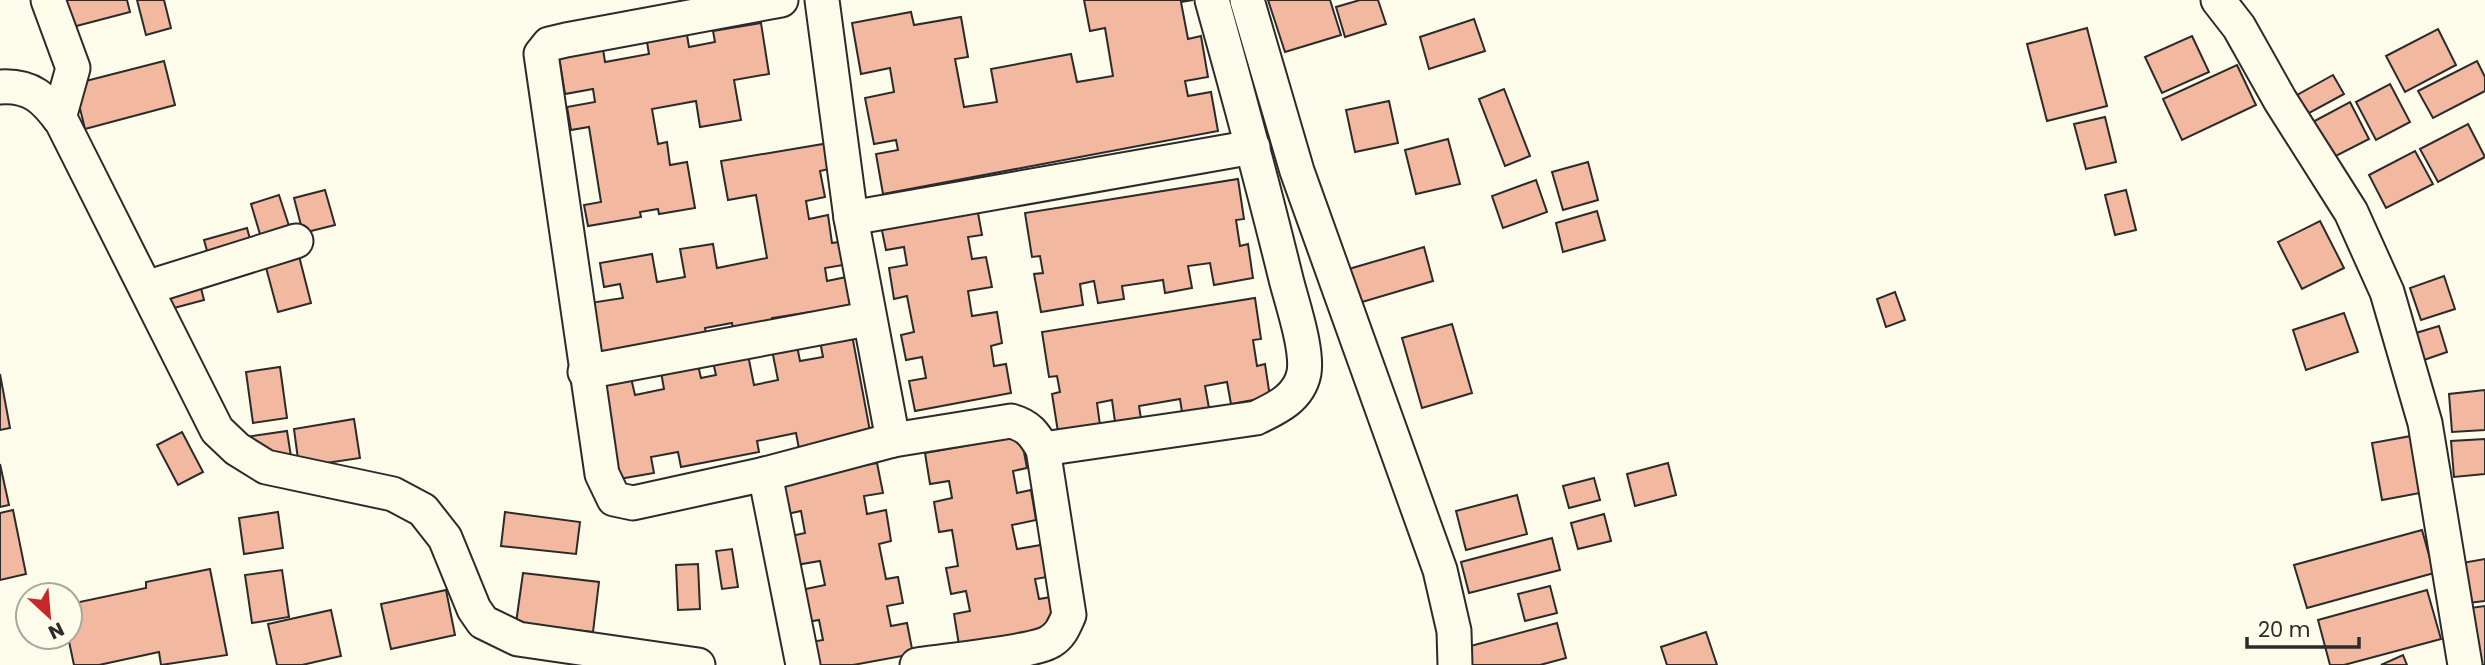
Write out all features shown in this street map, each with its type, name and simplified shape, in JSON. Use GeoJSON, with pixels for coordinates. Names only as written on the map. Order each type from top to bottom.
{"type":"FeatureCollection","features":[{"type":"Feature","properties":{"kind":"street"},"geometry":{"type":"LineString","coordinates":[[48,0],[73,68],[59,118]]}},
{"type":"Feature","properties":{"kind":"street"},"geometry":{"type":"LineString","coordinates":[[781,0],[566,40],[549,44],[541,54],[585,372],[602,474],[614,499],[633,503],[765,474],[893,440],[1011,421],[1031,430],[1043,449],[1069,615],[1062,632],[1049,643],[917,665]]}},
{"type":"Feature","properties":{"kind":"street"},"geometry":{"type":"LineString","coordinates":[[822,0],[850,218],[867,319],[893,440]]}},
{"type":"Feature","properties":{"kind":"street"},"geometry":{"type":"LineString","coordinates":[[1043,449],[1256,418],[1278,408],[1297,392],[1304,371],[1299,333],[1253,147],[1212,0]]}},
{"type":"Feature","properties":{"kind":"street"},"geometry":{"type":"LineString","coordinates":[[1247,0],[1297,172],[1440,570],[1454,631],[1455,665]]}},
{"type":"Feature","properties":{"kind":"street"},"geometry":{"type":"LineString","coordinates":[[2218,0],[2239,27],[2280,100],[2351,212],[2387,292],[2425,422],[2465,665]]}},
{"type":"Feature","properties":{"kind":"street"},"geometry":{"type":"LineString","coordinates":[[0,87],[28,91],[46,100],[59,118],[217,430],[237,449],[266,467],[393,494],[423,510],[445,538],[474,609],[483,622],[515,652],[698,665]]}},
{"type":"Feature","properties":{"kind":"street"},"geometry":{"type":"LineString","coordinates":[[850,218],[1253,147]]}},
{"type":"Feature","properties":{"kind":"street"},"geometry":{"type":"LineString","coordinates":[[146,288],[296,241]]}},
{"type":"Feature","properties":{"kind":"street"},"geometry":{"type":"LineString","coordinates":[[585,372],[867,319]]}},
{"type":"Feature","properties":{"kind":"street"},"geometry":{"type":"LineString","coordinates":[[765,474],[803,665]]}},
{"type":"Feature","properties":{"kind":"building"},"geometry":{"type":"Polygon","coordinates":[[[58,0],[127,0],[130,12],[65,29],[58,0]]]}},
{"type":"Feature","properties":{"kind":"building"},"geometry":{"type":"Polygon","coordinates":[[[137,0],[164,0],[171,28],[146,35],[137,0]]]}},
{"type":"Feature","properties":{"kind":"building"},"geometry":{"type":"Polygon","coordinates":[[[1084,0],[1193,0],[1181,2],[1188,39],[1201,36],[1208,77],[1185,81],[1188,96],[1211,92],[1218,131],[883,194],[876,154],[898,150],[896,140],[874,144],[865,98],[894,92],[890,68],[861,74],[852,23],[911,12],[914,25],[961,17],[968,57],[955,59],[964,107],[997,102],[991,69],[1071,54],[1077,82],[1113,76],[1105,28],[1090,31],[1084,0]]]}},
{"type":"Feature","properties":{"kind":"building"},"geometry":{"type":"Polygon","coordinates":[[[1268,0],[1330,0],[1341,35],[1285,52],[1268,0]]]}},
{"type":"Feature","properties":{"kind":"building"},"geometry":{"type":"Polygon","coordinates":[[[1360,0],[1378,0],[1386,24],[1345,37],[1336,7],[1360,0]]]}},
{"type":"Feature","properties":{"kind":"building"},"geometry":{"type":"Polygon","coordinates":[[[1474,19],[1485,51],[1429,69],[1420,37],[1474,19]]]}},
{"type":"Feature","properties":{"kind":"building"},"geometry":{"type":"Polygon","coordinates":[[[761,23],[769,74],[734,80],[741,120],[700,127],[696,101],[652,109],[658,144],[667,142],[670,165],[687,162],[695,208],[659,214],[658,209],[640,212],[641,217],[588,226],[584,205],[601,202],[589,127],[571,130],[567,107],[595,102],[593,89],[565,94],[559,57],[603,49],[605,62],[649,54],[647,42],[687,35],[689,47],[715,42],[713,31],[761,23]]]}},
{"type":"Feature","properties":{"kind":"building"},"geometry":{"type":"Polygon","coordinates":[[[2087,28],[2107,106],[2047,121],[2027,44],[2087,28]]]}},
{"type":"Feature","properties":{"kind":"building"},"geometry":{"type":"Polygon","coordinates":[[[2438,29],[2456,65],[2405,92],[2386,56],[2438,29]]]}},
{"type":"Feature","properties":{"kind":"building"},"geometry":{"type":"Polygon","coordinates":[[[2192,36],[2209,72],[2162,93],[2145,57],[2192,36]]]}},
{"type":"Feature","properties":{"kind":"building"},"geometry":{"type":"Polygon","coordinates":[[[164,61],[175,105],[85,129],[74,84],[164,61]]]}},
{"type":"Feature","properties":{"kind":"building"},"geometry":{"type":"Polygon","coordinates":[[[2477,61],[2485,77],[2485,91],[2433,118],[2418,91],[2477,61]]]}},
{"type":"Feature","properties":{"kind":"building"},"geometry":{"type":"Polygon","coordinates":[[[2237,65],[2256,105],[2182,140],[2163,99],[2237,65]]]}},
{"type":"Feature","properties":{"kind":"building"},"geometry":{"type":"Polygon","coordinates":[[[2333,75],[2344,94],[2300,118],[2290,99],[2333,75]]]}},
{"type":"Feature","properties":{"kind":"building"},"geometry":{"type":"Polygon","coordinates":[[[2390,84],[2410,122],[2376,140],[2356,102],[2390,84]]]}},
{"type":"Feature","properties":{"kind":"building"},"geometry":{"type":"Polygon","coordinates":[[[1504,89],[1530,156],[1505,166],[1479,99],[1504,89]]]}},
{"type":"Feature","properties":{"kind":"building"},"geometry":{"type":"Polygon","coordinates":[[[1389,101],[1398,143],[1355,152],[1346,110],[1389,101]]]}},
{"type":"Feature","properties":{"kind":"building"},"geometry":{"type":"Polygon","coordinates":[[[2350,102],[2369,139],[2328,160],[2309,124],[2350,102]]]}},
{"type":"Feature","properties":{"kind":"building"},"geometry":{"type":"Polygon","coordinates":[[[2105,117],[2116,162],[2086,169],[2074,124],[2105,117]]]}},
{"type":"Feature","properties":{"kind":"building"},"geometry":{"type":"Polygon","coordinates":[[[2468,124],[2485,157],[2438,182],[2420,149],[2468,124]]]}},
{"type":"Feature","properties":{"kind":"building"},"geometry":{"type":"Polygon","coordinates":[[[1448,139],[1460,184],[1416,194],[1405,150],[1448,139]]]}},
{"type":"Feature","properties":{"kind":"building"},"geometry":{"type":"Polygon","coordinates":[[[829,143],[833,168],[820,171],[825,197],[806,201],[809,219],[828,215],[832,243],[845,241],[849,264],[825,268],[827,281],[851,276],[858,315],[812,322],[811,312],[772,318],[773,329],[734,336],[732,323],[705,328],[707,341],[600,359],[590,303],[623,298],[620,284],[604,287],[600,263],[652,254],[657,282],[685,277],[680,249],[713,244],[717,268],[767,258],[756,195],[728,200],[721,161],[829,143]]]}},
{"type":"Feature","properties":{"kind":"building"},"geometry":{"type":"Polygon","coordinates":[[[2415,151],[2433,184],[2386,208],[2369,175],[2415,151]]]}},
{"type":"Feature","properties":{"kind":"building"},"geometry":{"type":"Polygon","coordinates":[[[1588,162],[1598,200],[1563,210],[1552,172],[1588,162]]]}},
{"type":"Feature","properties":{"kind":"building"},"geometry":{"type":"Polygon","coordinates":[[[1238,179],[1244,219],[1236,220],[1240,246],[1248,244],[1253,278],[1214,285],[1210,263],[1188,266],[1192,288],[1165,293],[1163,280],[1122,286],[1124,299],[1098,303],[1094,281],[1080,284],[1083,305],[1041,312],[1034,274],[1043,273],[1040,256],[1032,257],[1025,213],[1238,179]]]}},
{"type":"Feature","properties":{"kind":"building"},"geometry":{"type":"Polygon","coordinates":[[[1536,180],[1547,212],[1503,228],[1492,196],[1536,180]]]}},
{"type":"Feature","properties":{"kind":"building"},"geometry":{"type":"Polygon","coordinates":[[[325,190],[335,225],[303,233],[294,198],[325,190]]]}},
{"type":"Feature","properties":{"kind":"building"},"geometry":{"type":"Polygon","coordinates":[[[2126,190],[2136,230],[2115,235],[2105,195],[2126,190]]]}},
{"type":"Feature","properties":{"kind":"building"},"geometry":{"type":"Polygon","coordinates":[[[279,195],[291,232],[262,241],[251,204],[279,195]]]}},
{"type":"Feature","properties":{"kind":"building"},"geometry":{"type":"Polygon","coordinates":[[[976,202],[982,235],[968,237],[972,259],[986,257],[992,287],[968,291],[972,316],[997,312],[1002,343],[991,346],[994,366],[1006,364],[1011,393],[915,411],[909,381],[926,378],[922,357],[906,360],[901,335],[914,332],[907,296],[894,299],[889,268],[907,265],[904,247],[886,250],[880,221],[976,202]]]}},
{"type":"Feature","properties":{"kind":"building"},"geometry":{"type":"Polygon","coordinates":[[[1597,211],[1605,240],[1563,252],[1556,223],[1597,211]]]}},
{"type":"Feature","properties":{"kind":"building"},"geometry":{"type":"Polygon","coordinates":[[[2320,221],[2344,268],[2302,289],[2278,242],[2320,221]]]}},
{"type":"Feature","properties":{"kind":"building"},"geometry":{"type":"Polygon","coordinates":[[[247,228],[254,254],[211,265],[204,240],[247,228]]]}},
{"type":"Feature","properties":{"kind":"building"},"geometry":{"type":"Polygon","coordinates":[[[1424,247],[1433,281],[1352,305],[1342,271],[1424,247]]]}},
{"type":"Feature","properties":{"kind":"building"},"geometry":{"type":"Polygon","coordinates":[[[299,256],[311,303],[278,312],[265,264],[299,256]]]}},
{"type":"Feature","properties":{"kind":"building"},"geometry":{"type":"Polygon","coordinates":[[[198,276],[204,300],[159,312],[153,288],[198,276]]]}},
{"type":"Feature","properties":{"kind":"building"},"geometry":{"type":"Polygon","coordinates":[[[2444,276],[2455,309],[2421,320],[2410,288],[2444,276]]]}},
{"type":"Feature","properties":{"kind":"building"},"geometry":{"type":"Polygon","coordinates":[[[1895,292],[1905,320],[1886,327],[1877,299],[1895,292]]]}},
{"type":"Feature","properties":{"kind":"building"},"geometry":{"type":"Polygon","coordinates":[[[1255,298],[1261,339],[1253,340],[1257,366],[1265,364],[1270,397],[1231,404],[1227,382],[1205,386],[1209,408],[1182,412],[1180,399],[1139,406],[1141,419],[1115,422],[1112,400],[1097,403],[1100,425],[1058,432],[1052,394],[1060,392],[1057,376],[1049,377],[1042,332],[1255,298]]]}},
{"type":"Feature","properties":{"kind":"building"},"geometry":{"type":"Polygon","coordinates":[[[2344,313],[2358,352],[2306,370],[2293,330],[2344,313]]]}},
{"type":"Feature","properties":{"kind":"building"},"geometry":{"type":"Polygon","coordinates":[[[1452,324],[1472,393],[1422,408],[1402,338],[1452,324]]]}},
{"type":"Feature","properties":{"kind":"building"},"geometry":{"type":"Polygon","coordinates":[[[2439,326],[2447,352],[2424,360],[2416,333],[2439,326]]]}},
{"type":"Feature","properties":{"kind":"building"},"geometry":{"type":"Polygon","coordinates":[[[852,335],[870,431],[825,440],[827,448],[800,454],[796,433],[757,441],[759,452],[681,467],[678,452],[651,457],[654,473],[619,479],[601,384],[631,378],[635,395],[664,389],[661,372],[698,365],[701,378],[716,375],[713,362],[748,355],[754,385],[778,380],[772,350],[797,346],[800,361],[823,357],[820,341],[852,335]]]}},
{"type":"Feature","properties":{"kind":"building"},"geometry":{"type":"Polygon","coordinates":[[[280,367],[287,418],[253,423],[246,372],[280,367]]]}},
{"type":"Feature","properties":{"kind":"building"},"geometry":{"type":"Polygon","coordinates":[[[0,374],[10,428],[0,430],[0,374]]]}},
{"type":"Feature","properties":{"kind":"building"},"geometry":{"type":"Polygon","coordinates":[[[2485,390],[2485,430],[2452,432],[2449,394],[2485,390]]]}},
{"type":"Feature","properties":{"kind":"building"},"geometry":{"type":"Polygon","coordinates":[[[354,419],[360,458],[299,467],[294,429],[354,419]]]}},
{"type":"Feature","properties":{"kind":"building"},"geometry":{"type":"Polygon","coordinates":[[[287,431],[292,463],[245,437],[287,431]]]}},
{"type":"Feature","properties":{"kind":"building"},"geometry":{"type":"Polygon","coordinates":[[[182,432],[203,472],[178,485],[157,445],[182,432]]]}},
{"type":"Feature","properties":{"kind":"building"},"geometry":{"type":"Polygon","coordinates":[[[1021,436],[1027,468],[1013,471],[1017,493],[1031,490],[1036,520],[1012,525],[1017,549],[1041,545],[1047,577],[1035,579],[1039,599],[1051,597],[1056,627],[959,645],[954,614],[970,611],[966,591],[951,594],[946,568],[958,566],[952,530],[939,532],[934,502],[952,498],[949,481],[930,484],[925,453],[1021,436]]]}},
{"type":"Feature","properties":{"kind":"building"},"geometry":{"type":"Polygon","coordinates":[[[2411,436],[2420,493],[2382,500],[2372,443],[2411,436]]]}},
{"type":"Feature","properties":{"kind":"building"},"geometry":{"type":"Polygon","coordinates":[[[2485,439],[2485,474],[2454,477],[2451,441],[2485,439]]]}},
{"type":"Feature","properties":{"kind":"building"},"geometry":{"type":"Polygon","coordinates":[[[877,463],[883,493],[864,496],[867,514],[886,510],[891,541],[879,544],[886,579],[898,577],[903,603],[887,606],[891,626],[907,623],[913,654],[853,665],[815,665],[811,642],[823,640],[819,620],[807,622],[801,590],[825,585],[820,561],[796,565],[791,536],[805,533],[801,511],[787,514],[781,481],[877,463]]]}},
{"type":"Feature","properties":{"kind":"building"},"geometry":{"type":"Polygon","coordinates":[[[1668,463],[1676,495],[1635,506],[1627,474],[1668,463]]]}},
{"type":"Feature","properties":{"kind":"building"},"geometry":{"type":"Polygon","coordinates":[[[0,464],[9,505],[0,507],[0,464]]]}},
{"type":"Feature","properties":{"kind":"building"},"geometry":{"type":"Polygon","coordinates":[[[1594,478],[1600,500],[1569,508],[1563,486],[1594,478]]]}},
{"type":"Feature","properties":{"kind":"building"},"geometry":{"type":"Polygon","coordinates":[[[1517,495],[1527,534],[1466,550],[1456,511],[1517,495]]]}},
{"type":"Feature","properties":{"kind":"building"},"geometry":{"type":"Polygon","coordinates":[[[13,510],[26,574],[0,580],[0,513],[13,510]]]}},
{"type":"Feature","properties":{"kind":"building"},"geometry":{"type":"Polygon","coordinates":[[[278,512],[283,548],[244,554],[239,518],[278,512]]]}},
{"type":"Feature","properties":{"kind":"building"},"geometry":{"type":"Polygon","coordinates":[[[505,512],[580,522],[576,554],[501,546],[505,512]]]}},
{"type":"Feature","properties":{"kind":"building"},"geometry":{"type":"Polygon","coordinates":[[[1604,514],[1611,541],[1578,549],[1571,523],[1604,514]]]}},
{"type":"Feature","properties":{"kind":"building"},"geometry":{"type":"Polygon","coordinates":[[[2422,530],[2434,573],[2307,608],[2294,565],[2422,530]]]}},
{"type":"Feature","properties":{"kind":"building"},"geometry":{"type":"Polygon","coordinates":[[[1552,538],[1560,570],[1469,593],[1461,562],[1552,538]]]}},
{"type":"Feature","properties":{"kind":"building"},"geometry":{"type":"Polygon","coordinates":[[[732,549],[738,587],[722,589],[716,551],[732,549]]]}},
{"type":"Feature","properties":{"kind":"building"},"geometry":{"type":"Polygon","coordinates":[[[2485,559],[2485,601],[2468,603],[2462,563],[2485,559]]]}},
{"type":"Feature","properties":{"kind":"building"},"geometry":{"type":"Polygon","coordinates":[[[698,564],[700,609],[678,610],[676,565],[698,564]]]}},
{"type":"Feature","properties":{"kind":"building"},"geometry":{"type":"Polygon","coordinates":[[[210,569],[227,655],[161,665],[159,652],[99,665],[74,665],[71,651],[84,651],[84,601],[146,588],[146,582],[210,569]]]}},
{"type":"Feature","properties":{"kind":"building"},"geometry":{"type":"Polygon","coordinates":[[[282,570],[289,617],[252,623],[245,575],[282,570]]]}},
{"type":"Feature","properties":{"kind":"building"},"geometry":{"type":"Polygon","coordinates":[[[523,573],[599,582],[593,632],[516,623],[523,573]]]}},
{"type":"Feature","properties":{"kind":"building"},"geometry":{"type":"Polygon","coordinates":[[[1550,586],[1557,613],[1525,621],[1518,594],[1550,586]]]}},
{"type":"Feature","properties":{"kind":"building"},"geometry":{"type":"Polygon","coordinates":[[[446,590],[455,635],[391,649],[381,604],[446,590]]]}},
{"type":"Feature","properties":{"kind":"building"},"geometry":{"type":"Polygon","coordinates":[[[2427,590],[2441,639],[2344,665],[2330,665],[2318,620],[2427,590]]]}},
{"type":"Feature","properties":{"kind":"building"},"geometry":{"type":"Polygon","coordinates":[[[2485,606],[2485,665],[2477,665],[2470,608],[2485,606]]]}},
{"type":"Feature","properties":{"kind":"building"},"geometry":{"type":"Polygon","coordinates":[[[331,610],[341,656],[302,665],[277,665],[268,624],[331,610]]]}},
{"type":"Feature","properties":{"kind":"building"},"geometry":{"type":"Polygon","coordinates":[[[1557,623],[1566,658],[1540,665],[1468,665],[1463,648],[1557,623]]]}},
{"type":"Feature","properties":{"kind":"building"},"geometry":{"type":"Polygon","coordinates":[[[1706,632],[1717,665],[1667,665],[1661,647],[1706,632]]]}},
{"type":"Feature","properties":{"kind":"building"},"geometry":{"type":"Polygon","coordinates":[[[2403,655],[2407,665],[2381,665],[2403,655]]]}}]}
